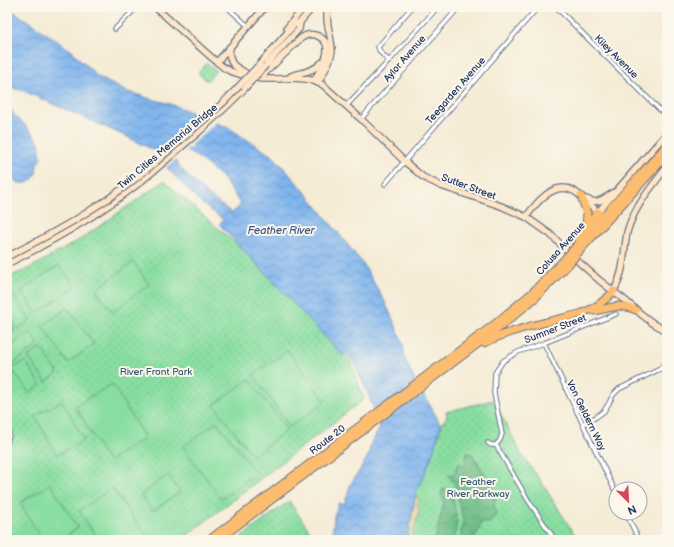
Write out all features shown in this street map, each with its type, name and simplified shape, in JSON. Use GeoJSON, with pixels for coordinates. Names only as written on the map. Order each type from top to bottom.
{"type":"FeatureCollection","features":[{"type":"Feature","properties":{"kind":"highway","name":"Colusa Avenue"},"geometry":{"type":"LineString","coordinates":[[458,356],[467,353],[520,312],[546,287],[579,244],[667,145]]}},
{"type":"Feature","properties":{"kind":"highway","name":"Colusa Avenue"},"geometry":{"type":"LineString","coordinates":[[579,244],[667,155]]}},
{"type":"Feature","properties":{"kind":"highway"},"geometry":{"type":"LineString","coordinates":[[581,196],[587,213],[586,228]]}},
{"type":"Feature","properties":{"kind":"highway"},"geometry":{"type":"LineString","coordinates":[[579,244],[586,228],[598,212]]}},
{"type":"Feature","properties":{"kind":"highway","name":"Colusa Avenue"},"geometry":{"type":"LineString","coordinates":[[458,356],[507,315],[563,263]]}},
{"type":"Feature","properties":{"kind":"highway"},"geometry":{"type":"LineString","coordinates":[[588,312],[602,303],[614,291]]}},
{"type":"Feature","properties":{"kind":"highway"},"geometry":{"type":"LineString","coordinates":[[467,353],[491,340],[509,333],[580,314],[618,306],[636,310]]}},
{"type":"Feature","properties":{"kind":"highway","name":"Route 20"},"geometry":{"type":"LineString","coordinates":[[209,540],[458,356]]}},
{"type":"Feature","properties":{"kind":"highway","name":"Route 20"},"geometry":{"type":"LineString","coordinates":[[218,540],[458,356]]}},
{"type":"Feature","properties":{"kind":"main road","name":"Sutter Street"},"geometry":{"type":"LineString","coordinates":[[155,7],[217,62],[234,73],[268,79],[298,78],[316,82],[331,91],[404,161],[423,177],[440,186],[501,206],[526,217],[550,234],[599,280],[636,310],[654,324],[667,331]]}},
{"type":"Feature","properties":{"kind":"main road"},"geometry":{"type":"LineString","coordinates":[[217,62],[265,7]]}},
{"type":"Feature","properties":{"kind":"main road"},"geometry":{"type":"LineString","coordinates":[[270,52],[273,44],[304,7]]}},
{"type":"Feature","properties":{"kind":"main road"},"geometry":{"type":"LineString","coordinates":[[270,52],[294,25],[300,22],[313,7]]}},
{"type":"Feature","properties":{"kind":"main road"},"geometry":{"type":"LineString","coordinates":[[316,82],[329,62],[332,53],[327,20],[328,7]]}},
{"type":"Feature","properties":{"kind":"main road"},"geometry":{"type":"LineString","coordinates":[[269,66],[299,29],[300,22]]}},
{"type":"Feature","properties":{"kind":"main road"},"geometry":{"type":"LineString","coordinates":[[269,66],[304,36],[310,34],[317,35],[325,42],[327,53],[316,82]]}},
{"type":"Feature","properties":{"kind":"main road"},"geometry":{"type":"LineString","coordinates":[[230,47],[229,56],[232,64],[253,77]]}},
{"type":"Feature","properties":{"kind":"main road","name":"Twin Cities Memorial Bridge"},"geometry":{"type":"LineString","coordinates":[[7,258],[75,220],[130,183],[220,105],[270,52]]}},
{"type":"Feature","properties":{"kind":"main road"},"geometry":{"type":"LineString","coordinates":[[284,79],[312,71],[324,60]]}},
{"type":"Feature","properties":{"kind":"main road","name":"Twin Cities Memorial Bridge"},"geometry":{"type":"LineString","coordinates":[[7,264],[68,231],[122,196],[160,166],[225,108],[269,66]]}},
{"type":"Feature","properties":{"kind":"main road"},"geometry":{"type":"LineString","coordinates":[[581,196],[598,212],[667,133]]}},
{"type":"Feature","properties":{"kind":"main road"},"geometry":{"type":"LineString","coordinates":[[614,291],[621,274],[627,231],[631,219],[647,193],[667,167]]}},
{"type":"Feature","properties":{"kind":"main road"},"geometry":{"type":"LineString","coordinates":[[526,217],[533,206],[543,196],[559,188],[565,188],[575,192],[592,202],[600,201],[617,190]]}},
{"type":"Feature","properties":{"kind":"street"},"geometry":{"type":"LineString","coordinates":[[115,29],[137,7]]}},
{"type":"Feature","properties":{"kind":"street"},"geometry":{"type":"LineString","coordinates":[[227,7],[248,26]]}},
{"type":"Feature","properties":{"kind":"street"},"geometry":{"type":"LineString","coordinates":[[389,61],[380,52],[378,47],[412,7]]}},
{"type":"Feature","properties":{"kind":"street"},"geometry":{"type":"LineString","coordinates":[[346,106],[438,7]]}},
{"type":"Feature","properties":{"kind":"street","name":"Aylor Avenue"},"geometry":{"type":"LineString","coordinates":[[361,119],[459,7]]}},
{"type":"Feature","properties":{"kind":"street","name":"Teegarden Avenue"},"geometry":{"type":"LineString","coordinates":[[385,184],[538,7]]}},
{"type":"Feature","properties":{"kind":"street","name":"Kiley Avenue"},"geometry":{"type":"LineString","coordinates":[[556,7],[667,117]]}},
{"type":"Feature","properties":{"kind":"street","name":"Sumner Street"},"geometry":{"type":"LineString","coordinates":[[496,445],[502,434],[494,393],[495,373],[503,361],[518,352],[616,314]]}},
{"type":"Feature","properties":{"kind":"street","name":"Von Geldern Way"},"geometry":{"type":"LineString","coordinates":[[544,343],[610,481]]}},
{"type":"Feature","properties":{"kind":"street"},"geometry":{"type":"LineString","coordinates":[[583,424],[604,411],[613,395],[619,389],[660,369],[667,360]]}},
{"type":"Feature","properties":{"kind":"street"},"geometry":{"type":"LineString","coordinates":[[7,416],[9,435],[7,444]]}},
{"type":"Feature","properties":{"kind":"street"},"geometry":{"type":"LineString","coordinates":[[488,443],[491,445],[496,445],[528,500],[555,540]]}},
{"type":"Feature","properties":{"kind":"street"},"geometry":{"type":"LineString","coordinates":[[630,521],[636,534]]}},
{"type":"Feature","properties":{"kind":"street"},"geometry":{"type":"LineString","coordinates":[[7,532],[12,540]]}},
{"type":"Feature","properties":{"kind":"green space"},"geometry":{"type":"Polygon","coordinates":[[[207,63],[216,71],[207,81],[198,73],[207,63]]]}},
{"type":"Feature","properties":{"kind":"green space","name":"River Front Park"},"geometry":{"type":"Polygon","coordinates":[[[164,181],[282,284],[349,358],[364,399],[181,540],[7,540],[7,278],[30,268],[81,239],[164,181]]]}},
{"type":"Feature","properties":{"kind":"green space"},"geometry":{"type":"Polygon","coordinates":[[[133,262],[149,284],[113,312],[96,290],[133,262]]]}},
{"type":"Feature","properties":{"kind":"green space"},"geometry":{"type":"Polygon","coordinates":[[[59,265],[75,287],[37,313],[21,291],[59,265]]]}},
{"type":"Feature","properties":{"kind":"green space"},"geometry":{"type":"Polygon","coordinates":[[[13,295],[30,320],[18,329],[7,313],[7,299],[13,295]]]}},
{"type":"Feature","properties":{"kind":"green space"},"geometry":{"type":"Polygon","coordinates":[[[67,308],[94,344],[68,363],[42,326],[67,308]]]}},
{"type":"Feature","properties":{"kind":"green space"},"geometry":{"type":"Polygon","coordinates":[[[7,320],[15,331],[7,336],[7,320]]]}},
{"type":"Feature","properties":{"kind":"green space"},"geometry":{"type":"Polygon","coordinates":[[[30,332],[39,345],[14,363],[7,353],[7,349],[30,332]]]}},
{"type":"Feature","properties":{"kind":"green space"},"geometry":{"type":"Polygon","coordinates":[[[41,348],[58,373],[46,382],[28,357],[41,348]]]}},
{"type":"Feature","properties":{"kind":"green space"},"geometry":{"type":"Polygon","coordinates":[[[288,350],[325,402],[290,427],[253,375],[288,350]]]}},
{"type":"Feature","properties":{"kind":"green space"},"geometry":{"type":"Polygon","coordinates":[[[25,361],[41,385],[29,393],[12,369],[25,361]]]}},
{"type":"Feature","properties":{"kind":"green space"},"geometry":{"type":"Polygon","coordinates":[[[249,379],[287,430],[253,456],[214,405],[249,379]]]}},
{"type":"Feature","properties":{"kind":"green space"},"geometry":{"type":"Polygon","coordinates":[[[112,384],[145,438],[108,461],[75,406],[112,384]]]}},
{"type":"Feature","properties":{"kind":"green space","name":"Feather River Parkway"},"geometry":{"type":"Polygon","coordinates":[[[493,400],[522,455],[540,480],[578,540],[407,540],[417,489],[432,455],[442,422],[447,416],[446,412],[493,400]]]}},
{"type":"Feature","properties":{"kind":"green space"},"geometry":{"type":"Polygon","coordinates":[[[62,401],[84,440],[57,455],[35,416],[62,401]]]}},
{"type":"Feature","properties":{"kind":"green space"},"geometry":{"type":"Polygon","coordinates":[[[217,422],[256,473],[221,499],[183,447],[217,422]]]}},
{"type":"Feature","properties":{"kind":"green space"},"geometry":{"type":"Polygon","coordinates":[[[467,453],[473,455],[492,486],[496,500],[494,506],[497,515],[490,523],[481,522],[474,540],[460,540],[463,520],[455,484],[448,475],[456,473],[456,467],[459,463],[465,467],[467,453]]]}},
{"type":"Feature","properties":{"kind":"green space"},"geometry":{"type":"Polygon","coordinates":[[[168,475],[180,492],[153,511],[141,495],[168,475]]]}},
{"type":"Feature","properties":{"kind":"green space"},"geometry":{"type":"Polygon","coordinates":[[[50,484],[78,528],[59,540],[43,540],[20,503],[50,484]]]}},
{"type":"Feature","properties":{"kind":"green space"},"geometry":{"type":"Polygon","coordinates":[[[112,488],[149,540],[99,540],[79,511],[112,488]]]}},
{"type":"Feature","properties":{"kind":"green space"},"geometry":{"type":"Polygon","coordinates":[[[443,489],[452,493],[457,521],[454,540],[435,540],[444,502],[441,494],[443,489]]]}},
{"type":"Feature","properties":{"kind":"green space"},"geometry":{"type":"Polygon","coordinates":[[[289,501],[316,540],[238,540],[289,501]]]}},
{"type":"Feature","properties":{"kind":"sand"},"geometry":{"type":"Polygon","coordinates":[[[416,494],[419,501],[417,506],[419,511],[412,536],[413,540],[407,540],[416,494]]]}},
{"type":"Feature","properties":{"kind":"water","name":"Feather River"},"geometry":{"type":"Polygon","coordinates":[[[7,7],[72,51],[98,77],[125,91],[171,104],[229,128],[274,157],[308,195],[363,264],[384,300],[399,333],[403,344],[405,359],[419,391],[425,397],[441,426],[432,455],[417,489],[407,540],[332,540],[334,516],[339,502],[341,504],[345,503],[350,485],[368,456],[371,443],[380,428],[364,386],[347,352],[343,356],[219,224],[224,220],[200,202],[169,170],[157,152],[130,138],[24,91],[7,87],[7,7]],[[176,150],[172,156],[192,180],[207,194],[232,213],[241,205],[223,178],[199,158],[186,151],[176,150]]]}},
{"type":"Feature","properties":{"kind":"water"},"geometry":{"type":"Polygon","coordinates":[[[7,102],[14,115],[28,128],[39,142],[41,158],[37,164],[36,175],[29,182],[25,183],[16,182],[7,168],[10,166],[7,160],[7,102]]]}},
{"type":"Feature","properties":{"kind":"pier"},"geometry":{"type":"Polygon","coordinates":[[[203,115],[218,121],[191,145],[192,147],[190,149],[188,148],[183,153],[176,152],[174,156],[176,159],[165,168],[157,155],[203,115]]]}}]}
